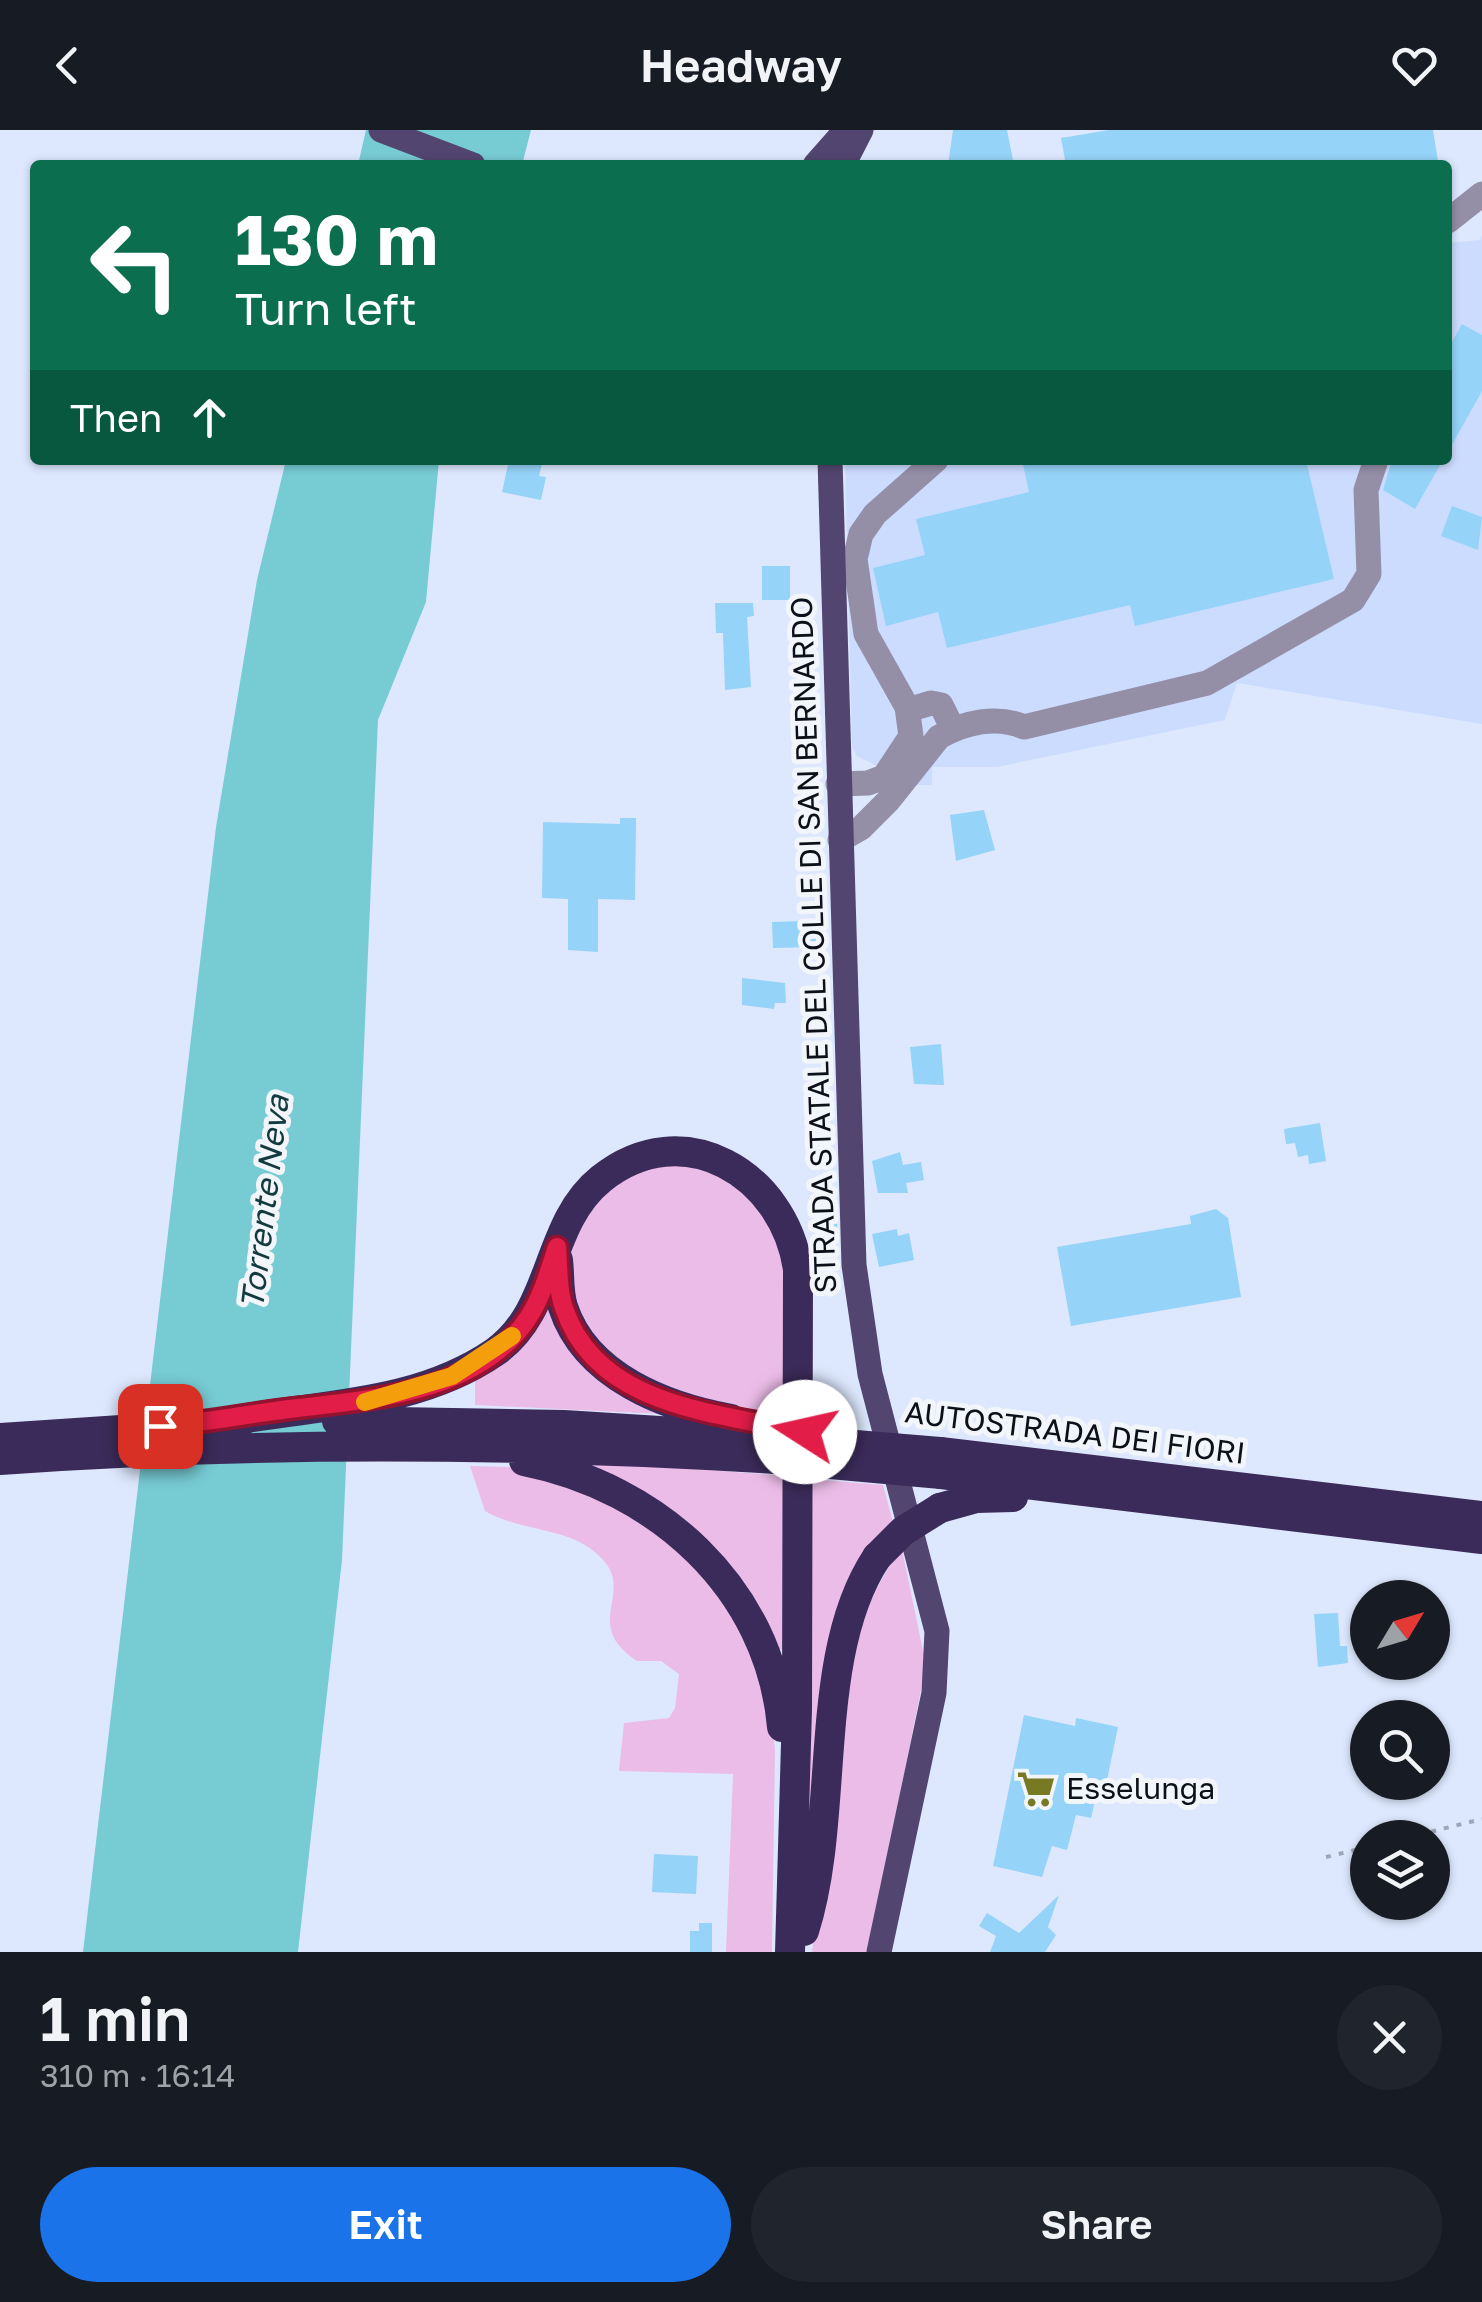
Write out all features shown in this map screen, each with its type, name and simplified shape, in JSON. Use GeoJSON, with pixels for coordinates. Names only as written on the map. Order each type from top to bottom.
{"type":"FeatureCollection","features":[{"type":"Feature","properties":{"kind":"highway"},"geometry":{"type":"LineString","coordinates":[[224,1422],[391,1397],[452,1376],[498,1350],[536,1304],[557,1247],[590,1188],[620,1166],[658,1154],[696,1154],[732,1166],[762,1189],[783,1216],[798,1270],[793,1952]]}},
{"type":"Feature","properties":{"kind":"highway"},"geometry":{"type":"LineString","coordinates":[[557,1247],[560,1292],[570,1323],[616,1375],[670,1404],[774,1441]]}},
{"type":"Feature","properties":{"kind":"highway","name":"AUTOSTRADA DEI FIORI"},"geometry":{"type":"LineString","coordinates":[[0,1438],[224,1422],[446,1434],[865,1444],[941,1463],[1145,1499],[1482,1539]]}},
{"type":"Feature","properties":{"kind":"highway"},"geometry":{"type":"LineString","coordinates":[[446,1434],[579,1475],[658,1516],[698,1550],[732,1590],[761,1641],[776,1685],[795,1799]]}},
{"type":"Feature","properties":{"kind":"highway","name":"AUTOSTRADA DEI FIORI"},"geometry":{"type":"LineString","coordinates":[[0,1460],[446,1434]]}},
{"type":"Feature","properties":{"kind":"highway","name":"AUTOSTRADA DEI FIORI"},"geometry":{"type":"LineString","coordinates":[[774,1441],[941,1463],[1482,1516]]}},
{"type":"Feature","properties":{"kind":"highway"},"geometry":{"type":"LineString","coordinates":[[793,1952],[810,1912],[845,1631],[860,1585],[878,1557],[904,1530],[940,1508],[997,1496],[1070,1502],[1145,1499]]}},
{"type":"Feature","properties":{"kind":"main road"},"geometry":{"type":"LineString","coordinates":[[382,130],[459,160]]}},
{"type":"Feature","properties":{"kind":"main road"},"geometry":{"type":"LineString","coordinates":[[820,160],[846,130]]}},
{"type":"Feature","properties":{"kind":"main road"},"geometry":{"type":"LineString","coordinates":[[845,160],[861,130]]}},
{"type":"Feature","properties":{"kind":"main road"},"geometry":{"type":"LineString","coordinates":[[860,160],[861,130]]}},
{"type":"Feature","properties":{"kind":"main road","name":"STRADA STATALE DEL COLLE DI SAN BERNARDO"},"geometry":{"type":"LineString","coordinates":[[830,465],[854,1266],[870,1374],[937,1630],[934,1694],[879,1952]]}},
{"type":"Feature","properties":{"kind":"street"},"geometry":{"type":"LineString","coordinates":[[1452,218],[1482,194]]}},
{"type":"Feature","properties":{"kind":"street"},"geometry":{"type":"LineString","coordinates":[[1452,221],[1482,217]]}},
{"type":"Feature","properties":{"kind":"street"},"geometry":{"type":"LineString","coordinates":[[838,784],[868,783],[893,768],[910,736],[908,710],[873,653],[855,559],[861,534],[875,514],[930,465]]}},
{"type":"Feature","properties":{"kind":"street"},"geometry":{"type":"LineString","coordinates":[[840,840],[862,828],[939,737],[953,729],[1004,718],[1024,728],[1206,683],[1354,600],[1369,574],[1366,490],[1374,465]]}},
{"type":"Feature","properties":{"kind":"street"},"geometry":{"type":"LineString","coordinates":[[908,710],[932,703],[940,705],[953,729]]}},
{"type":"Feature","properties":{"kind":"path"},"geometry":{"type":"LineString","coordinates":[[1450,1827],[1482,1819]]}},
{"type":"Feature","properties":{"kind":"path"},"geometry":{"type":"LineString","coordinates":[[1326,1856],[1350,1851]]}},
{"type":"Feature","properties":{"kind":"shaded area"},"geometry":{"type":"Polygon","coordinates":[[[1482,235],[1482,724],[1237,683],[1225,720],[997,767],[932,767],[932,785],[915,785],[857,756],[852,747],[845,465],[1452,465],[1452,243],[1480,240],[1482,235]]]}},
{"type":"Feature","properties":{"kind":"shaded area"},"geometry":{"type":"Polygon","coordinates":[[[684,1163],[743,1186],[784,1250],[786,1417],[714,1403],[624,1367],[594,1337],[580,1312],[570,1260],[575,1235],[587,1211],[606,1191],[632,1174],[684,1163]]]}},
{"type":"Feature","properties":{"kind":"shaded area"},"geometry":{"type":"Polygon","coordinates":[[[548,1298],[661,1414],[475,1405],[475,1373],[548,1298]]]}},
{"type":"Feature","properties":{"kind":"shaded area"},"geometry":{"type":"Polygon","coordinates":[[[591,1461],[786,1476],[784,1650],[776,1649],[589,1464],[591,1461]]]}},
{"type":"Feature","properties":{"kind":"shaded area"},"geometry":{"type":"Polygon","coordinates":[[[470,1466],[515,1467],[656,1522],[737,1610],[769,1697],[775,1750],[772,1952],[726,1952],[733,1774],[619,1771],[624,1723],[669,1718],[675,1708],[679,1674],[661,1661],[637,1661],[621,1648],[610,1622],[614,1585],[604,1561],[578,1542],[485,1511],[470,1466]]]}},
{"type":"Feature","properties":{"kind":"shaded area"},"geometry":{"type":"Polygon","coordinates":[[[809,1479],[883,1485],[893,1522],[879,1535],[807,1861],[809,1479]]]}},
{"type":"Feature","properties":{"kind":"shaded area"},"geometry":{"type":"Polygon","coordinates":[[[901,1545],[926,1665],[868,1952],[812,1952],[855,1628],[901,1545]]]}},
{"type":"Feature","properties":{"kind":"water"},"geometry":{"type":"Polygon","coordinates":[[[366,130],[531,130],[523,160],[359,160],[366,130]]]}},
{"type":"Feature","properties":{"kind":"water","name":"Torrente Neva"},"geometry":{"type":"Polygon","coordinates":[[[285,465],[439,465],[426,602],[378,720],[342,1560],[298,1952],[83,1952],[216,827],[257,580],[285,465]]]}},
{"type":"Feature","properties":{"kind":"building"},"geometry":{"type":"Polygon","coordinates":[[[953,130],[1007,130],[1013,160],[949,160],[953,130]]]}},
{"type":"Feature","properties":{"kind":"building"},"geometry":{"type":"Polygon","coordinates":[[[1109,130],[1433,130],[1438,160],[1065,160],[1061,138],[1109,130]]]}},
{"type":"Feature","properties":{"kind":"building"},"geometry":{"type":"Polygon","coordinates":[[[1462,324],[1482,335],[1482,391],[1452,445],[1452,342],[1462,324]]]}},
{"type":"Feature","properties":{"kind":"building"},"geometry":{"type":"Polygon","coordinates":[[[508,465],[542,465],[539,476],[546,477],[541,500],[502,492],[508,465]]]}},
{"type":"Feature","properties":{"kind":"building"},"geometry":{"type":"Polygon","coordinates":[[[1023,465],[1307,465],[1334,579],[1135,626],[1130,605],[947,648],[938,612],[886,626],[873,568],[925,555],[916,519],[1029,492],[1023,465]]]}},
{"type":"Feature","properties":{"kind":"building"},"geometry":{"type":"Polygon","coordinates":[[[1390,465],[1440,465],[1415,509],[1383,490],[1390,465]]]}},
{"type":"Feature","properties":{"kind":"building"},"geometry":{"type":"Polygon","coordinates":[[[1452,506],[1482,517],[1478,550],[1441,536],[1452,506]]]}},
{"type":"Feature","properties":{"kind":"building"},"geometry":{"type":"Polygon","coordinates":[[[762,566],[790,566],[790,600],[762,600],[762,566]]]}},
{"type":"Feature","properties":{"kind":"building"},"geometry":{"type":"Polygon","coordinates":[[[715,603],[753,603],[754,616],[747,617],[751,687],[725,690],[723,633],[716,633],[715,603]]]}},
{"type":"Feature","properties":{"kind":"building"},"geometry":{"type":"Polygon","coordinates":[[[984,810],[995,850],[956,861],[950,815],[984,810]]]}},
{"type":"Feature","properties":{"kind":"building"},"geometry":{"type":"Polygon","coordinates":[[[620,818],[636,818],[635,900],[598,899],[598,952],[568,950],[568,899],[542,898],[543,822],[620,824],[620,818]]]}},
{"type":"Feature","properties":{"kind":"building"},"geometry":{"type":"Polygon","coordinates":[[[804,921],[804,926],[816,925],[816,947],[773,948],[772,922],[804,921]]]}},
{"type":"Feature","properties":{"kind":"building"},"geometry":{"type":"Polygon","coordinates":[[[742,978],[785,983],[786,1003],[775,1003],[774,1009],[742,1005],[742,978]]]}},
{"type":"Feature","properties":{"kind":"building"},"geometry":{"type":"Polygon","coordinates":[[[941,1044],[944,1085],[914,1084],[910,1047],[941,1044]]]}},
{"type":"Feature","properties":{"kind":"building"},"geometry":{"type":"Polygon","coordinates":[[[1320,1123],[1326,1161],[1309,1164],[1308,1155],[1298,1157],[1295,1143],[1286,1144],[1284,1129],[1320,1123]]]}},
{"type":"Feature","properties":{"kind":"building"},"geometry":{"type":"Polygon","coordinates":[[[900,1152],[903,1165],[921,1162],[924,1180],[906,1183],[908,1193],[878,1193],[872,1161],[900,1152]]]}},
{"type":"Feature","properties":{"kind":"building"},"geometry":{"type":"Polygon","coordinates":[[[1216,1209],[1228,1218],[1241,1297],[1071,1326],[1057,1247],[1191,1224],[1190,1216],[1216,1209]]]}},
{"type":"Feature","properties":{"kind":"building"},"geometry":{"type":"Polygon","coordinates":[[[837,1224],[837,1249],[820,1250],[819,1225],[837,1224]]]}},
{"type":"Feature","properties":{"kind":"building"},"geometry":{"type":"Polygon","coordinates":[[[897,1229],[898,1236],[909,1233],[914,1260],[879,1267],[872,1234],[897,1229]]]}},
{"type":"Feature","properties":{"kind":"building"},"geometry":{"type":"Polygon","coordinates":[[[1338,1613],[1340,1646],[1347,1646],[1348,1663],[1318,1667],[1314,1614],[1338,1613]]]}},
{"type":"Feature","properties":{"kind":"building"},"geometry":{"type":"Polygon","coordinates":[[[1024,1715],[1075,1726],[1076,1718],[1118,1727],[1106,1785],[1099,1783],[1091,1818],[1076,1815],[1067,1850],[1052,1846],[1042,1877],[993,1866],[1024,1715]]]}},
{"type":"Feature","properties":{"kind":"building"},"geometry":{"type":"Polygon","coordinates":[[[654,1854],[698,1856],[696,1894],[652,1892],[654,1854]]]}},
{"type":"Feature","properties":{"kind":"building"},"geometry":{"type":"Polygon","coordinates":[[[1059,1895],[1048,1927],[1056,1935],[1045,1952],[990,1952],[996,1936],[979,1926],[987,1913],[1019,1933],[1059,1895]]]}},
{"type":"Feature","properties":{"kind":"building"},"geometry":{"type":"Polygon","coordinates":[[[699,1923],[712,1923],[712,1952],[690,1952],[690,1931],[699,1931],[699,1923]]]}},
{"type":"Feature","properties":{"kind":"slow traffic"},"geometry":{"type":"LineString","coordinates":[[365,1402],[426,1387],[452,1376],[498,1350],[512,1336]]}},
{"type":"Feature","properties":{"kind":"place","name":"Esselunga"},"geometry":{"type":"Point","coordinates":[1036,1789]}},
{"type":"Feature","properties":{"kind":"route"},"geometry":{"type":"LineString","coordinates":[[160,1426],[224,1422],[293,1409],[365,1402],[426,1387],[452,1376],[498,1350],[526,1321],[557,1247],[560,1292],[570,1323],[584,1344],[616,1375],[670,1404],[805,1432]]}}]}
